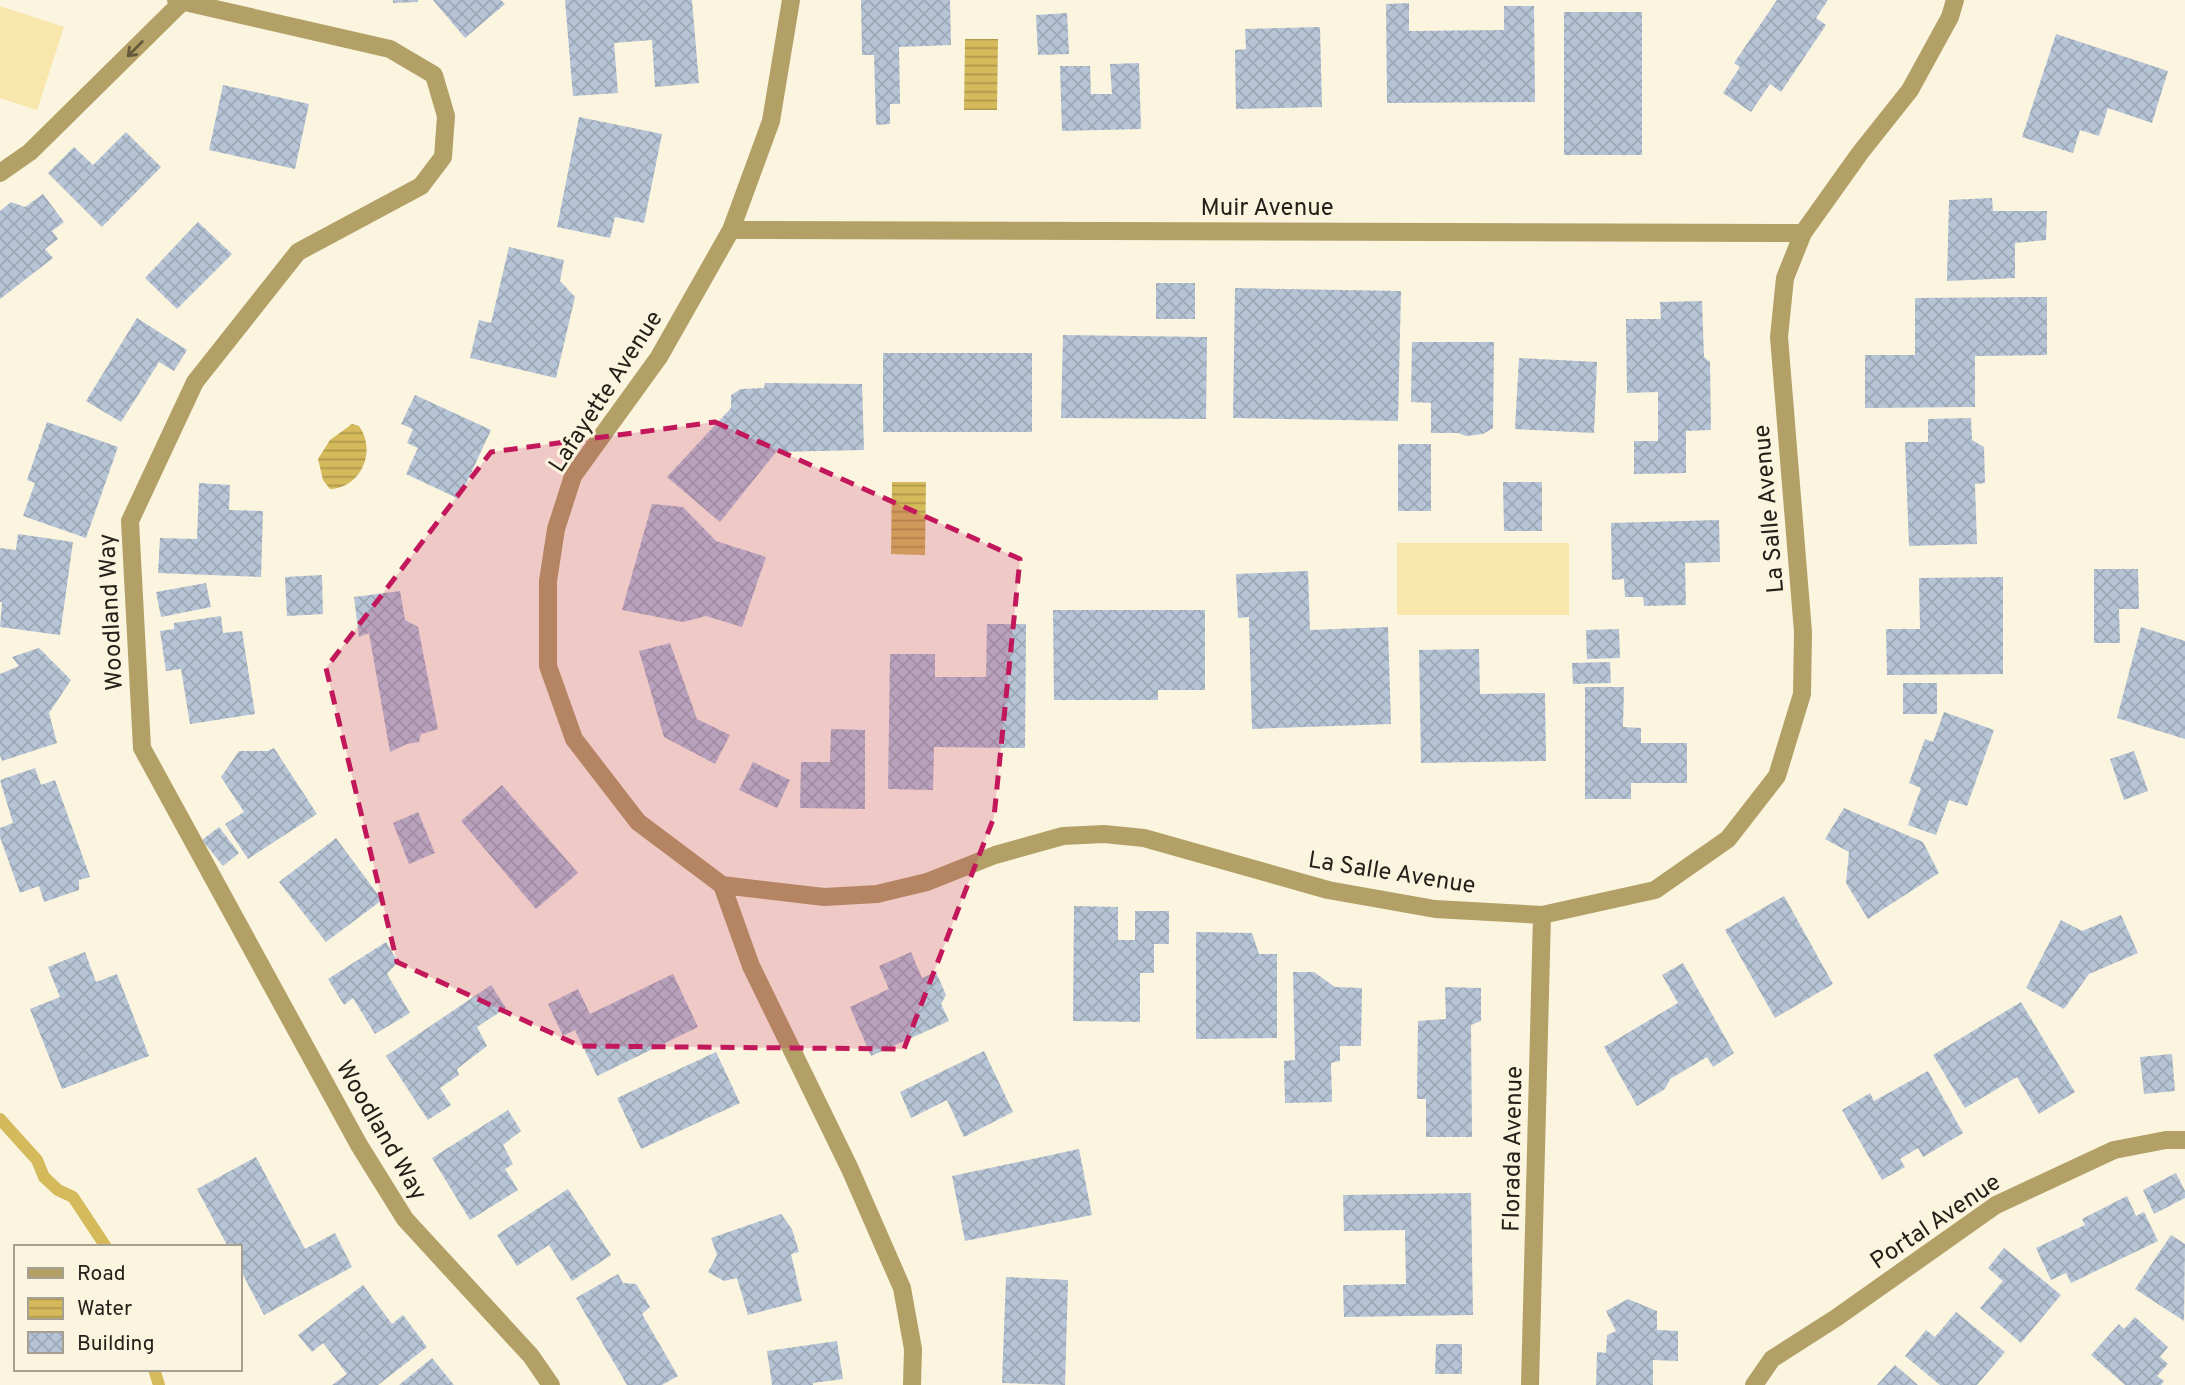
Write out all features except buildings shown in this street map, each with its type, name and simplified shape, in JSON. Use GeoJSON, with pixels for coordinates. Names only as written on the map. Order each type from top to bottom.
{"type":"FeatureCollection","features":[{"type":"Feature","properties":{"kind":"street","name":"Lafayette Avenue"},"geometry":{"type":"LineString","coordinates":[[722,885],[638,822],[574,740],[548,666],[548,581],[556,529],[573,476],[659,357],[731,230],[771,121],[792,0]]}},
{"type":"Feature","properties":{"kind":"street","name":"La Salle Avenue"},"geometry":{"type":"LineString","coordinates":[[722,885],[824,897],[877,894],[927,882],[995,855],[1063,836],[1104,834],[1144,838],[1328,890],[1435,909],[1542,915],[1655,890],[1728,839],[1777,776],[1802,694],[1803,632],[1779,337],[1785,278],[1803,233],[1860,153],[1910,90],[1950,17],[1955,0]]}},
{"type":"Feature","properties":{"kind":"street"},"geometry":{"type":"LineString","coordinates":[[0,173],[30,152],[180,1]]}},
{"type":"Feature","properties":{"kind":"street","name":"Woodland Way"},"geometry":{"type":"LineString","coordinates":[[180,1],[390,49],[434,75],[446,116],[443,157],[421,186],[298,252],[195,382],[130,521],[142,748],[359,1145],[405,1219],[531,1356],[551,1385]]}},
{"type":"Feature","properties":{"kind":"street","name":"Muir Avenue"},"geometry":{"type":"LineString","coordinates":[[731,230],[1803,233]]}},
{"type":"Feature","properties":{"kind":"street"},"geometry":{"type":"LineString","coordinates":[[722,885],[751,966],[850,1169],[902,1288],[912,1349],[912,1385]]}},
{"type":"Feature","properties":{"kind":"street","name":"Florada Avenue"},"geometry":{"type":"LineString","coordinates":[[1530,1385],[1542,915]]}},
{"type":"Feature","properties":{"kind":"street","name":"Portal Avenue"},"geometry":{"type":"LineString","coordinates":[[1754,1385],[1772,1359],[1836,1318],[1996,1205],[2114,1150],[2166,1140],[2185,1140]]}},
{"type":"Feature","properties":{"kind":"highlighted area"},"geometry":{"type":"Polygon","coordinates":[[[715,422],[1020,559],[994,817],[904,1049],[580,1046],[397,962],[326,668],[491,452],[715,422]]]}},
{"type":"Feature","properties":{"kind":"shaded area"},"geometry":{"type":"Polygon","coordinates":[[[0,6],[64,27],[37,110],[0,98],[0,6]]]}},
{"type":"Feature","properties":{"kind":"shaded area"},"geometry":{"type":"Polygon","coordinates":[[[1397,543],[1569,543],[1569,615],[1397,615],[1397,543]]]}},
{"type":"Feature","properties":{"kind":"water"},"geometry":{"type":"Polygon","coordinates":[[[965,39],[998,39],[997,110],[964,110],[965,39]]]}},
{"type":"Feature","properties":{"kind":"water"},"geometry":{"type":"Polygon","coordinates":[[[352,424],[359,426],[364,436],[366,457],[363,466],[350,482],[330,489],[323,480],[318,459],[330,440],[352,424]]]}},
{"type":"Feature","properties":{"kind":"water"},"geometry":{"type":"Polygon","coordinates":[[[892,482],[926,482],[925,555],[891,554],[892,482]]]}},
{"type":"Feature","properties":{"kind":"waterway"},"geometry":{"type":"LineString","coordinates":[[0,1119],[37,1160],[44,1177],[58,1190],[73,1197],[105,1245]]}},
{"type":"Feature","properties":{"kind":"waterway"},"geometry":{"type":"LineString","coordinates":[[155,1371],[159,1385]]}}]}
